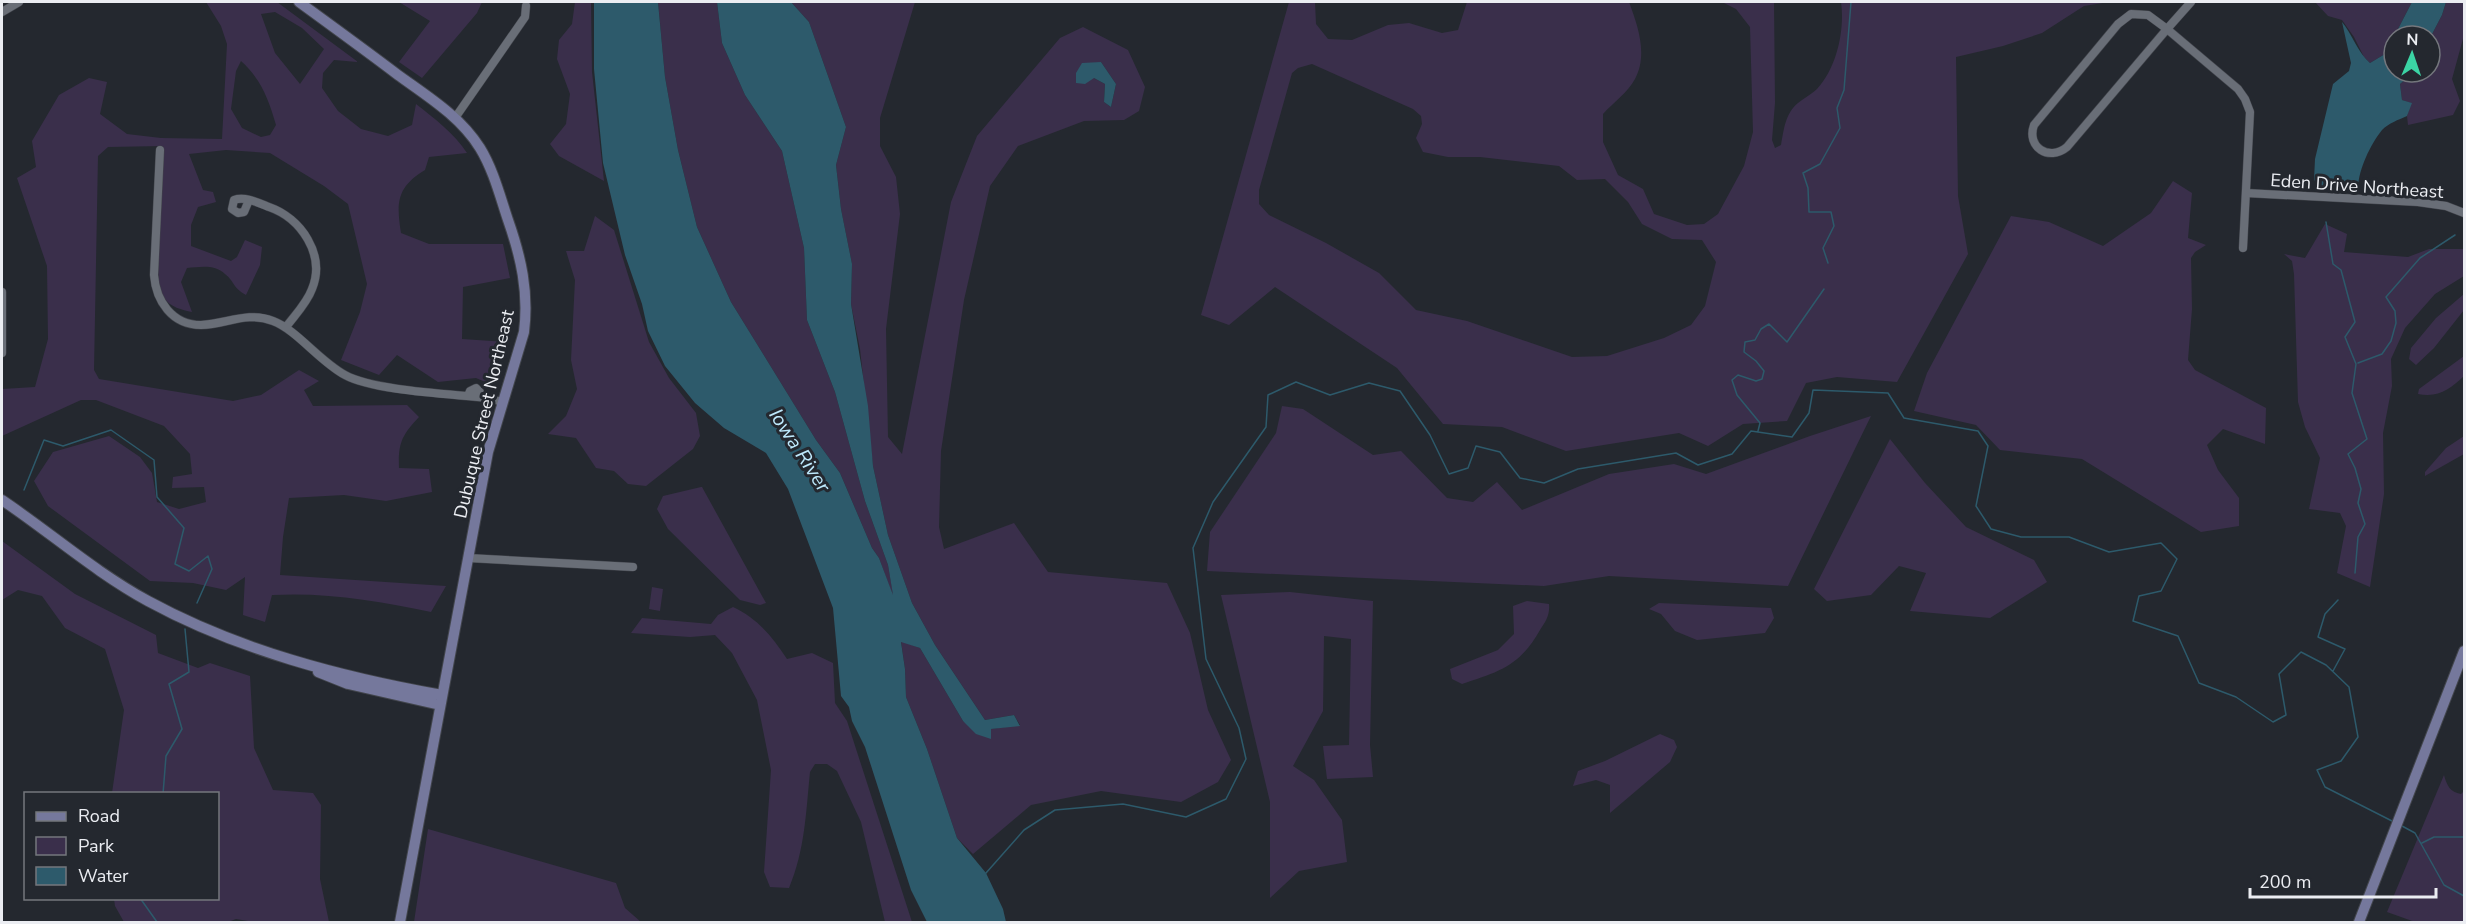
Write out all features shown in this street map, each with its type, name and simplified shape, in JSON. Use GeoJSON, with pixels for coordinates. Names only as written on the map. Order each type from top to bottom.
{"type":"FeatureCollection","features":[{"type":"Feature","properties":{"kind":"main road","name":"Dubuque Street Northeast"},"geometry":{"type":"LineString","coordinates":[[299,2],[455,118],[472,138],[488,164],[511,227],[524,274],[526,314],[524,332],[492,434],[400,922]]}},
{"type":"Feature","properties":{"kind":"main road"},"geometry":{"type":"LineString","coordinates":[[2,500],[76,555],[147,601],[210,630],[285,657],[441,700]]}},
{"type":"Feature","properties":{"kind":"main road"},"geometry":{"type":"LineString","coordinates":[[2359,922],[2464,651]]}},
{"type":"Feature","properties":{"kind":"street"},"geometry":{"type":"LineString","coordinates":[[2,12],[19,2]]}},
{"type":"Feature","properties":{"kind":"street"},"geometry":{"type":"LineString","coordinates":[[2191,2],[2167,29],[2067,147],[2052,154],[2046,153],[2037,147],[2032,138],[2034,125],[2122,19],[2131,14],[2151,17],[2167,29],[2234,84],[2245,99],[2250,116],[2243,248]]}},
{"type":"Feature","properties":{"kind":"street"},"geometry":{"type":"LineString","coordinates":[[455,118],[525,17],[526,6]]}},
{"type":"Feature","properties":{"kind":"street"},"geometry":{"type":"LineString","coordinates":[[160,150],[154,274],[157,295],[165,309],[178,319],[194,324],[253,316],[272,320],[286,327],[326,363],[350,377],[380,385],[480,397],[502,402]]}},
{"type":"Feature","properties":{"kind":"street","name":"Eden Drive Northeast"},"geometry":{"type":"LineString","coordinates":[[2246,193],[2418,202],[2446,206],[2464,213]]}},
{"type":"Feature","properties":{"kind":"street"},"geometry":{"type":"LineString","coordinates":[[249,200],[274,209],[290,219],[304,234],[314,255],[316,266],[313,288],[286,327]]}},
{"type":"Feature","properties":{"kind":"street"},"geometry":{"type":"LineString","coordinates":[[2,292],[2,352]]}},
{"type":"Feature","properties":{"kind":"street"},"geometry":{"type":"LineString","coordinates":[[468,558],[633,567]]}},
{"type":"Feature","properties":{"kind":"green space"},"geometry":{"type":"Polygon","coordinates":[[[206,2],[277,2],[358,62],[334,60],[323,73],[322,88],[338,111],[361,129],[388,136],[412,125],[416,104],[444,127],[462,146],[467,153],[429,157],[425,170],[404,189],[399,204],[399,222],[401,233],[429,244],[503,244],[510,278],[463,287],[462,339],[507,342],[492,385],[476,378],[438,382],[397,355],[379,375],[341,360],[360,312],[367,284],[348,204],[324,186],[270,153],[226,150],[189,154],[203,190],[213,192],[216,202],[198,207],[191,225],[191,246],[231,261],[237,257],[245,240],[262,247],[260,265],[246,295],[217,269],[187,268],[181,282],[192,312],[170,304],[164,298],[160,287],[157,249],[163,146],[108,147],[98,156],[94,370],[99,379],[233,401],[261,395],[299,370],[319,381],[304,390],[313,406],[407,405],[419,417],[402,440],[399,468],[429,469],[432,492],[386,501],[344,495],[289,498],[280,575],[446,586],[431,612],[352,598],[272,595],[265,622],[243,615],[245,577],[226,590],[193,583],[150,581],[48,506],[34,481],[53,452],[109,436],[140,457],[152,473],[157,502],[179,509],[206,502],[204,487],[172,488],[173,477],[192,474],[190,454],[164,426],[96,400],[81,400],[2,436],[2,389],[35,387],[48,339],[47,266],[17,178],[36,167],[32,141],[59,95],[89,78],[107,82],[100,114],[127,134],[161,138],[222,139],[227,44],[221,26],[206,2]],[[275,12],[261,14],[275,53],[300,84],[324,49],[302,28],[275,12]],[[241,61],[236,71],[231,109],[242,128],[261,137],[270,135],[276,125],[267,99],[254,75],[241,61]]]}},
{"type":"Feature","properties":{"kind":"green space"},"geometry":{"type":"Polygon","coordinates":[[[399,2],[482,2],[477,13],[422,78],[399,62],[430,21],[399,2]]]}},
{"type":"Feature","properties":{"kind":"green space"},"geometry":{"type":"Polygon","coordinates":[[[575,2],[591,2],[592,72],[604,181],[559,156],[550,144],[566,124],[570,94],[557,59],[559,40],[572,24],[575,2]]]}},
{"type":"Feature","properties":{"kind":"green space"},"geometry":{"type":"Polygon","coordinates":[[[658,2],[717,2],[722,43],[745,95],[782,151],[804,248],[807,320],[835,392],[865,501],[888,565],[894,599],[879,558],[872,548],[840,473],[816,440],[731,302],[697,227],[678,150],[665,77],[658,2]]]}},
{"type":"Feature","properties":{"kind":"green space"},"geometry":{"type":"Polygon","coordinates":[[[791,2],[915,2],[880,118],[880,146],[896,177],[900,214],[886,329],[888,437],[902,454],[951,202],[977,136],[1060,38],[1083,27],[1128,50],[1145,87],[1139,111],[1124,120],[1084,121],[1018,146],[990,186],[964,300],[941,451],[939,527],[944,549],[1014,523],[1048,572],[1167,583],[1190,633],[1208,710],[1231,760],[1218,782],[1181,802],[1101,791],[1031,805],[973,854],[957,838],[927,749],[906,697],[901,641],[920,648],[963,721],[990,738],[991,729],[1020,725],[1014,715],[985,720],[935,645],[912,603],[888,535],[873,466],[860,349],[851,304],[852,264],[841,209],[836,165],[846,127],[809,22],[791,2]],[[1101,62],[1094,78],[1105,84],[1104,102],[1111,107],[1116,84],[1101,62]]]}},
{"type":"Feature","properties":{"kind":"green space"},"geometry":{"type":"Polygon","coordinates":[[[1289,2],[1315,2],[1316,24],[1328,39],[1352,40],[1388,25],[1409,23],[1442,33],[1458,30],[1467,2],[1629,2],[1640,40],[1641,60],[1632,84],[1603,114],[1603,142],[1618,175],[1643,189],[1654,214],[1687,225],[1704,224],[1718,214],[1744,166],[1753,132],[1750,27],[1736,9],[1722,2],[1774,2],[1775,103],[1772,140],[1775,148],[1781,145],[1790,112],[1817,89],[1830,70],[1838,48],[1842,24],[1841,2],[2109,2],[2084,6],[2042,33],[2003,46],[1956,57],[1958,196],[1968,254],[1897,382],[1837,377],[1806,383],[1787,421],[1743,424],[1708,446],[1679,433],[1566,451],[1502,427],[1443,424],[1397,368],[1275,287],[1229,325],[1201,315],[1289,2]],[[1312,64],[1298,68],[1292,73],[1259,190],[1259,204],[1269,215],[1326,243],[1379,273],[1416,310],[1467,321],[1572,357],[1607,356],[1664,338],[1691,325],[1705,306],[1716,262],[1702,240],[1672,239],[1642,224],[1628,202],[1605,179],[1577,180],[1559,166],[1480,157],[1448,157],[1423,152],[1416,138],[1422,124],[1421,116],[1413,109],[1312,64]]]}},
{"type":"Feature","properties":{"kind":"green space"},"geometry":{"type":"Polygon","coordinates":[[[2315,2],[2412,2],[2401,24],[2382,24],[2382,56],[2370,63],[2342,20],[2328,16],[2315,2]]]}},
{"type":"Feature","properties":{"kind":"green space"},"geometry":{"type":"Polygon","coordinates":[[[2446,2],[2464,2],[2464,35],[2452,79],[2460,101],[2453,115],[2408,125],[2407,116],[2411,103],[2402,100],[2400,84],[2442,84],[2442,24],[2437,24],[2446,2]]]}},
{"type":"Feature","properties":{"kind":"green space"},"geometry":{"type":"Polygon","coordinates":[[[2173,181],[2192,193],[2188,238],[2206,245],[2195,252],[2191,258],[2192,309],[2188,360],[2195,370],[2266,408],[2265,444],[2223,429],[2207,445],[2218,470],[2239,498],[2239,526],[2201,532],[2082,459],[2000,450],[1976,425],[1914,411],[1927,373],[2011,216],[2049,222],[2103,246],[2151,213],[2173,181]]]}},
{"type":"Feature","properties":{"kind":"green space"},"geometry":{"type":"Polygon","coordinates":[[[595,216],[614,230],[649,342],[669,378],[696,413],[700,436],[693,449],[646,486],[628,484],[614,471],[596,468],[576,438],[548,434],[566,416],[577,389],[571,360],[575,280],[566,251],[584,251],[595,216]]]}},
{"type":"Feature","properties":{"kind":"green space"},"geometry":{"type":"Polygon","coordinates":[[[2325,224],[2347,234],[2344,252],[2408,257],[2429,249],[2464,249],[2464,276],[2435,294],[2405,328],[2391,359],[2392,386],[2383,433],[2384,494],[2370,587],[2337,573],[2346,526],[2340,513],[2309,509],[2320,458],[2305,427],[2298,402],[2294,274],[2292,261],[2284,254],[2305,258],[2325,224]]]}},
{"type":"Feature","properties":{"kind":"green space"},"geometry":{"type":"Polygon","coordinates":[[[2464,294],[2464,310],[2434,348],[2416,365],[2409,359],[2411,348],[2436,318],[2464,294]]]}},
{"type":"Feature","properties":{"kind":"green space"},"geometry":{"type":"Polygon","coordinates":[[[2464,356],[2464,376],[2454,385],[2432,395],[2418,394],[2419,389],[2464,356]]]}},
{"type":"Feature","properties":{"kind":"green space"},"geometry":{"type":"Polygon","coordinates":[[[1282,406],[1303,409],[1373,455],[1401,451],[1447,498],[1473,502],[1497,482],[1522,510],[1609,474],[1674,464],[1706,474],[1871,416],[1788,586],[1609,576],[1544,586],[1207,571],[1210,532],[1276,433],[1282,406]]]}},
{"type":"Feature","properties":{"kind":"green space"},"geometry":{"type":"Polygon","coordinates":[[[2464,436],[2464,454],[2425,476],[2425,472],[2446,448],[2464,436]]]}},
{"type":"Feature","properties":{"kind":"green space"},"geometry":{"type":"Polygon","coordinates":[[[1890,439],[1925,483],[1966,527],[2034,560],[2047,582],[1990,618],[1910,611],[1926,573],[1899,566],[1871,595],[1827,601],[1814,589],[1890,439]]]}},
{"type":"Feature","properties":{"kind":"green space"},"geometry":{"type":"Polygon","coordinates":[[[702,487],[766,603],[760,605],[740,600],[668,529],[657,509],[663,496],[702,487]]]}},
{"type":"Feature","properties":{"kind":"green space"},"geometry":{"type":"Polygon","coordinates":[[[2,541],[75,594],[156,635],[158,653],[198,668],[210,663],[250,676],[254,748],[273,790],[313,793],[321,805],[320,879],[329,922],[254,922],[236,919],[228,922],[124,922],[114,900],[219,900],[219,792],[112,792],[124,710],[105,649],[65,628],[42,596],[18,590],[2,600],[2,541]]]}},
{"type":"Feature","properties":{"kind":"green space"},"geometry":{"type":"Polygon","coordinates":[[[652,587],[663,589],[660,611],[649,609],[652,587]]]}},
{"type":"Feature","properties":{"kind":"green space"},"geometry":{"type":"Polygon","coordinates":[[[1290,592],[1373,601],[1370,745],[1373,777],[1327,779],[1323,746],[1349,745],[1351,639],[1324,636],[1323,711],[1293,766],[1314,780],[1342,820],[1347,862],[1299,871],[1270,898],[1270,802],[1221,595],[1290,592]]]}},
{"type":"Feature","properties":{"kind":"green space"},"geometry":{"type":"Polygon","coordinates":[[[1527,601],[1549,604],[1549,608],[1546,621],[1525,652],[1507,666],[1487,676],[1462,684],[1452,679],[1450,669],[1498,650],[1514,634],[1513,606],[1527,601]]]}},
{"type":"Feature","properties":{"kind":"green space"},"geometry":{"type":"Polygon","coordinates":[[[1659,603],[1771,608],[1774,618],[1765,633],[1697,640],[1675,631],[1661,614],[1649,609],[1659,603]]]}},
{"type":"Feature","properties":{"kind":"green space"},"geometry":{"type":"Polygon","coordinates":[[[733,607],[764,629],[787,659],[812,653],[833,663],[835,703],[847,721],[912,922],[885,922],[861,822],[837,771],[827,764],[815,764],[810,772],[802,845],[789,888],[770,887],[764,872],[771,770],[757,700],[732,653],[715,635],[690,637],[631,633],[642,618],[711,624],[718,615],[733,607]]]}},
{"type":"Feature","properties":{"kind":"green space"},"geometry":{"type":"Polygon","coordinates":[[[1660,734],[1674,740],[1677,747],[1670,762],[1610,813],[1610,785],[1596,780],[1573,786],[1578,771],[1605,761],[1660,734]]]}},
{"type":"Feature","properties":{"kind":"green space"},"geometry":{"type":"Polygon","coordinates":[[[2444,775],[2452,790],[2461,794],[2464,791],[2464,922],[2415,922],[2387,912],[2444,775]]]}},
{"type":"Feature","properties":{"kind":"green space"},"geometry":{"type":"Polygon","coordinates":[[[428,829],[616,883],[625,908],[641,922],[414,922],[428,829]]]}},
{"type":"Feature","properties":{"kind":"water","name":"Iowa River"},"geometry":{"type":"Polygon","coordinates":[[[594,2],[658,2],[665,77],[678,150],[697,227],[731,302],[816,440],[840,473],[872,548],[879,558],[893,595],[888,565],[865,501],[835,392],[807,320],[804,248],[782,151],[745,95],[722,43],[717,2],[791,2],[809,22],[846,127],[836,165],[841,209],[852,264],[851,304],[868,406],[873,466],[888,535],[912,603],[935,645],[985,720],[1014,715],[1020,726],[991,729],[991,739],[976,734],[963,721],[920,648],[901,642],[906,697],[927,749],[957,838],[986,873],[1003,909],[1006,922],[927,922],[911,890],[865,747],[852,721],[849,707],[841,696],[833,608],[788,489],[766,453],[724,428],[695,403],[665,366],[648,331],[642,304],[625,255],[603,163],[594,69],[594,2]]]}},
{"type":"Feature","properties":{"kind":"water"},"geometry":{"type":"Polygon","coordinates":[[[2412,2],[2446,2],[2437,24],[2400,24],[2412,2]]]}},
{"type":"Feature","properties":{"kind":"water"},"geometry":{"type":"Polygon","coordinates":[[[2342,22],[2370,63],[2382,56],[2382,84],[2400,84],[2402,100],[2412,103],[2407,116],[2382,130],[2369,150],[2358,187],[2318,186],[2314,180],[2315,159],[2333,84],[2349,71],[2351,63],[2342,22]]]}},
{"type":"Feature","properties":{"kind":"water"},"geometry":{"type":"Polygon","coordinates":[[[1101,62],[1116,84],[1111,107],[1104,102],[1105,84],[1094,78],[1085,84],[1076,83],[1076,73],[1082,63],[1101,62]]]}},
{"type":"Feature","properties":{"kind":"waterway"},"geometry":{"type":"LineString","coordinates":[[1828,263],[1823,248],[1834,226],[1831,212],[1809,212],[1808,188],[1803,173],[1820,164],[1840,128],[1837,108],[1844,90],[1851,2]]}},
{"type":"Feature","properties":{"kind":"waterway"},"geometry":{"type":"LineString","coordinates":[[2326,222],[2333,264],[2341,270],[2355,322],[2345,337],[2356,364],[2352,393],[2367,439],[2348,454],[2361,489],[2358,503],[2365,524],[2358,537],[2355,573]]}},
{"type":"Feature","properties":{"kind":"waterway"},"geometry":{"type":"LineString","coordinates":[[2358,363],[2382,354],[2391,341],[2396,323],[2395,311],[2386,297],[2420,258],[2455,235]]}},
{"type":"Feature","properties":{"kind":"waterway"},"geometry":{"type":"LineString","coordinates":[[1758,431],[1760,423],[1737,395],[1732,380],[1738,375],[1756,381],[1762,379],[1764,371],[1744,352],[1745,342],[1755,340],[1761,329],[1769,324],[1787,342],[1824,289]]}},
{"type":"Feature","properties":{"kind":"waterway"},"geometry":{"type":"LineString","coordinates":[[986,873],[1024,830],[1055,810],[1123,804],[1186,817],[1226,799],[1246,759],[1239,728],[1206,659],[1193,548],[1213,502],[1266,427],[1268,395],[1296,382],[1330,395],[1369,383],[1400,391],[1430,435],[1449,474],[1468,468],[1476,446],[1500,452],[1520,478],[1544,483],[1578,469],[1676,453],[1698,465],[1732,454],[1751,431],[1792,437],[1809,413],[1813,390],[1888,393],[1904,418],[1978,431],[1988,446],[1976,506],[1991,529],[2021,537],[2069,537],[2109,552],[2161,543],[2177,559],[2161,591],[2139,596],[2133,621],[2178,636],[2199,683],[2236,697],[2273,722],[2286,715],[2279,674],[2301,652],[2326,665],[2349,687],[2358,737],[2341,761],[2317,770],[2325,787],[2392,821]]}},
{"type":"Feature","properties":{"kind":"waterway"},"geometry":{"type":"LineString","coordinates":[[24,490],[44,440],[63,446],[111,430],[154,460],[157,497],[184,528],[175,564],[189,571],[208,556],[212,569],[197,603]]}},
{"type":"Feature","properties":{"kind":"waterway"},"geometry":{"type":"LineString","coordinates":[[2333,671],[2345,649],[2318,637],[2325,614],[2338,600]]}},
{"type":"Feature","properties":{"kind":"waterway"},"geometry":{"type":"LineString","coordinates":[[163,792],[166,756],[182,729],[169,684],[189,672],[185,629]]}},
{"type":"Feature","properties":{"kind":"waterway"},"geometry":{"type":"LineString","coordinates":[[2402,826],[2415,833],[2444,885],[2464,896]]}},
{"type":"Feature","properties":{"kind":"waterway"},"geometry":{"type":"LineString","coordinates":[[2422,843],[2434,837],[2464,837]]}},
{"type":"Feature","properties":{"kind":"waterway"},"geometry":{"type":"LineString","coordinates":[[141,900],[157,922]]}}]}
